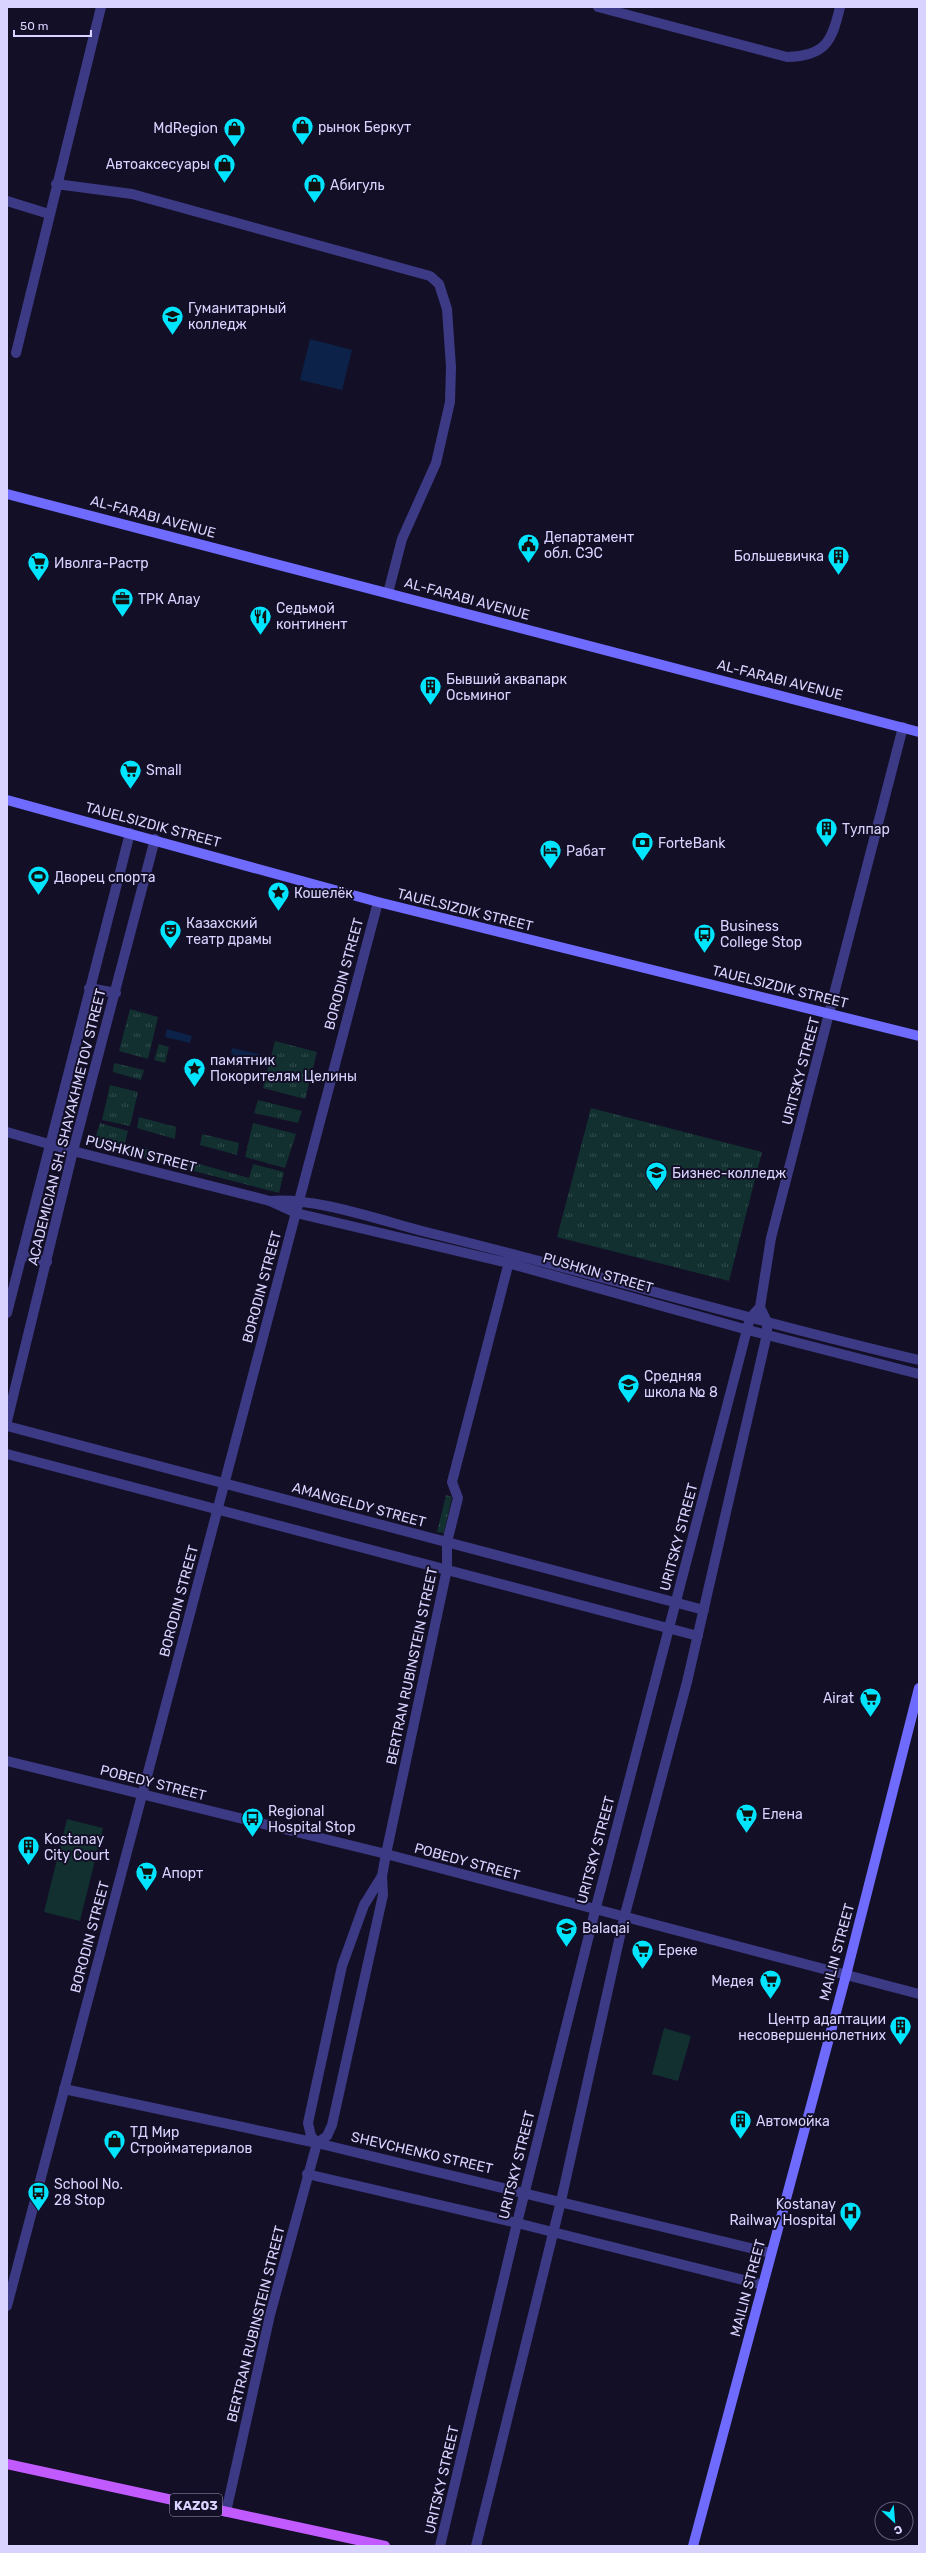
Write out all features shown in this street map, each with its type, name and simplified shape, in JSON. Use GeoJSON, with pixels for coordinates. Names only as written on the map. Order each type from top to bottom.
{"type":"FeatureCollection","features":[{"type":"Feature","properties":{"kind":"main road","name":"AL-FARABI AVENUE"},"geometry":{"type":"LineString","coordinates":[[7,494],[919,732]]}},
{"type":"Feature","properties":{"kind":"main road","name":"TAUELSІZDІK STREET"},"geometry":{"type":"LineString","coordinates":[[7,800],[155,839],[378,902],[919,1036]]}},
{"type":"Feature","properties":{"kind":"main road","name":"MAILIN STREET"},"geometry":{"type":"LineString","coordinates":[[693,2546],[846,1975],[919,1688]]}},
{"type":"Feature","properties":{"kind":"main road","name":"KАZ03"},"geometry":{"type":"LineString","coordinates":[[7,2464],[385,2546]]}},
{"type":"Feature","properties":{"kind":"street"},"geometry":{"type":"LineString","coordinates":[[16,353],[56,184],[101,7]]}},
{"type":"Feature","properties":{"kind":"street"},"geometry":{"type":"LineString","coordinates":[[598,7],[620,10],[787,57],[816,53],[830,38],[840,7]]}},
{"type":"Feature","properties":{"kind":"street"},"geometry":{"type":"LineString","coordinates":[[56,184],[132,194],[430,276],[440,284],[447,309],[450,333],[450,402],[436,464],[402,539],[388,593]]}},
{"type":"Feature","properties":{"kind":"street"},"geometry":{"type":"LineString","coordinates":[[7,201],[49,214]]}},
{"type":"Feature","properties":{"kind":"street","name":"URITSKY STREET"},"geometry":{"type":"LineString","coordinates":[[760,1306],[771,1238],[903,728]]}},
{"type":"Feature","properties":{"kind":"street","name":"ACADEMICIAN SH. SHAYAKHMETOV STREET"},"geometry":{"type":"LineString","coordinates":[[7,1313],[51,1145],[89,988],[130,833]]}},
{"type":"Feature","properties":{"kind":"street","name":"ACADEMICIAN SH. SHAYAKHMETOV STREET"},"geometry":{"type":"LineString","coordinates":[[7,1421],[73,1151],[116,993],[155,839]]}},
{"type":"Feature","properties":{"kind":"street","name":"BORODIN STREET"},"geometry":{"type":"LineString","coordinates":[[7,2306],[378,902]]}},
{"type":"Feature","properties":{"kind":"street"},"geometry":{"type":"LineString","coordinates":[[89,988],[116,993]]}},
{"type":"Feature","properties":{"kind":"street","name":"PUSHKIN STREET"},"geometry":{"type":"LineString","coordinates":[[7,1132],[73,1151],[270,1201],[296,1213],[510,1258],[748,1330],[919,1374]]}},
{"type":"Feature","properties":{"kind":"street","name":"PUSHKIN STREET"},"geometry":{"type":"LineString","coordinates":[[270,1201],[299,1201],[510,1258],[919,1360]]}},
{"type":"Feature","properties":{"kind":"street"},"geometry":{"type":"LineString","coordinates":[[22,1255],[47,1262]]}},
{"type":"Feature","properties":{"kind":"street","name":"BERTRAN RUBINSTEIN STREET"},"geometry":{"type":"LineString","coordinates":[[382,1876],[447,1569],[447,1542],[458,1498],[452,1482],[510,1258]]}},
{"type":"Feature","properties":{"kind":"street"},"geometry":{"type":"LineString","coordinates":[[476,2546],[561,2201],[624,1918],[698,1636],[767,1334],[767,1322],[760,1306],[750,1318]]}},
{"type":"Feature","properties":{"kind":"street","name":"URITSKY STREET"},"geometry":{"type":"LineString","coordinates":[[440,2546],[517,2223],[595,1911],[750,1318]]}},
{"type":"Feature","properties":{"kind":"street","name":"AMANGELDY STREET"},"geometry":{"type":"LineString","coordinates":[[7,1426],[704,1610]]}},
{"type":"Feature","properties":{"kind":"street"},"geometry":{"type":"LineString","coordinates":[[7,1454],[669,1627],[698,1636]]}},
{"type":"Feature","properties":{"kind":"street","name":"POBEDY STREET"},"geometry":{"type":"LineString","coordinates":[[7,1762],[142,1794],[240,1820],[386,1854],[595,1911],[919,1994]]}},
{"type":"Feature","properties":{"kind":"street"},"geometry":{"type":"LineString","coordinates":[[382,1876],[383,1895],[332,2125],[327,2136],[317,2143],[311,2136],[308,2123],[342,1966],[362,1911],[382,1876]]}},
{"type":"Feature","properties":{"kind":"street","name":"SHEVCHENKO STREET"},"geometry":{"type":"LineString","coordinates":[[64,2089],[317,2143],[525,2192],[772,2253]]}},
{"type":"Feature","properties":{"kind":"street","name":"BERTRAN RUBINSTEIN STREET"},"geometry":{"type":"LineString","coordinates":[[226,2512],[270,2316],[317,2143]]}},
{"type":"Feature","properties":{"kind":"street"},"geometry":{"type":"LineString","coordinates":[[308,2174],[517,2223],[763,2285]]}},
{"type":"Feature","properties":{"kind":"green space"},"geometry":{"type":"Polygon","coordinates":[[[130,1009],[158,1017],[148,1059],[119,1051],[130,1009]]]}},
{"type":"Feature","properties":{"kind":"green space"},"geometry":{"type":"Polygon","coordinates":[[[275,1041],[317,1052],[305,1099],[263,1088],[275,1041]]]}},
{"type":"Feature","properties":{"kind":"green space"},"geometry":{"type":"Polygon","coordinates":[[[159,1044],[169,1047],[165,1063],[154,1060],[159,1044]]]}},
{"type":"Feature","properties":{"kind":"green space"},"geometry":{"type":"Polygon","coordinates":[[[114,1063],[144,1070],[141,1080],[113,1072],[114,1063]]]}},
{"type":"Feature","properties":{"kind":"green space"},"geometry":{"type":"Polygon","coordinates":[[[110,1085],[138,1092],[130,1126],[102,1120],[110,1085]]]}},
{"type":"Feature","properties":{"kind":"green space"},"geometry":{"type":"Polygon","coordinates":[[[258,1100],[302,1111],[298,1123],[254,1113],[258,1100]]]}},
{"type":"Feature","properties":{"kind":"green space"},"geometry":{"type":"Polygon","coordinates":[[[591,1108],[762,1152],[729,1281],[557,1237],[591,1108]]]}},
{"type":"Feature","properties":{"kind":"green space"},"geometry":{"type":"Polygon","coordinates":[[[139,1117],[176,1127],[175,1139],[137,1128],[139,1117]]]}},
{"type":"Feature","properties":{"kind":"green space"},"geometry":{"type":"Polygon","coordinates":[[[100,1123],[128,1131],[125,1143],[249,1178],[253,1164],[284,1172],[279,1193],[93,1145],[100,1123]]]}},
{"type":"Feature","properties":{"kind":"green space"},"geometry":{"type":"Polygon","coordinates":[[[253,1123],[296,1134],[285,1168],[245,1157],[253,1123]]]}},
{"type":"Feature","properties":{"kind":"green space"},"geometry":{"type":"Polygon","coordinates":[[[202,1134],[239,1143],[237,1155],[200,1145],[202,1134]]]}},
{"type":"Feature","properties":{"kind":"green space"},"geometry":{"type":"Polygon","coordinates":[[[446,1495],[452,1497],[444,1533],[437,1532],[446,1495]]]}},
{"type":"Feature","properties":{"kind":"green space"},"geometry":{"type":"Polygon","coordinates":[[[67,1819],[103,1828],[80,1921],[44,1912],[67,1819]]]}},
{"type":"Feature","properties":{"kind":"green space"},"geometry":{"type":"Polygon","coordinates":[[[664,2028],[691,2036],[678,2081],[652,2074],[664,2028]]]}},
{"type":"Feature","properties":{"kind":"water"},"geometry":{"type":"Polygon","coordinates":[[[310,339],[352,350],[342,390],[300,380],[310,339]]]}},
{"type":"Feature","properties":{"kind":"water"},"geometry":{"type":"Polygon","coordinates":[[[167,1029],[192,1036],[190,1043],[165,1037],[167,1029]]]}},
{"type":"Feature","properties":{"kind":"water"},"geometry":{"type":"Polygon","coordinates":[[[232,1048],[259,1054],[257,1062],[231,1054],[232,1048]]]}},
{"type":"Feature","properties":{"kind":"place","name":"рынок Беркут"},"geometry":{"type":"Point","coordinates":[302,146]}},
{"type":"Feature","properties":{"kind":"place","name":"MdRegion"},"geometry":{"type":"Point","coordinates":[234,148]}},
{"type":"Feature","properties":{"kind":"place","name":"Автоаксесуары"},"geometry":{"type":"Point","coordinates":[225,184]}},
{"type":"Feature","properties":{"kind":"place","name":"Абигуль"},"geometry":{"type":"Point","coordinates":[314,204]}},
{"type":"Feature","properties":{"kind":"place","name":"Гуманитарный колледж"},"geometry":{"type":"Point","coordinates":[172,336]}},
{"type":"Feature","properties":{"kind":"place","name":"Департамент обл. СЭС"},"geometry":{"type":"Point","coordinates":[528,564]}},
{"type":"Feature","properties":{"kind":"place","name":"Большевичка"},"geometry":{"type":"Point","coordinates":[839,576]}},
{"type":"Feature","properties":{"kind":"place","name":"Иволга-Растр"},"geometry":{"type":"Point","coordinates":[38,582]}},
{"type":"Feature","properties":{"kind":"place","name":"ТРК Алау"},"geometry":{"type":"Point","coordinates":[122,618]}},
{"type":"Feature","properties":{"kind":"place","name":"Седьмой континент"},"geometry":{"type":"Point","coordinates":[260,636]}},
{"type":"Feature","properties":{"kind":"place","name":"Бывший аквапарк Осьминог"},"geometry":{"type":"Point","coordinates":[430,706]}},
{"type":"Feature","properties":{"kind":"place","name":"Small"},"geometry":{"type":"Point","coordinates":[131,790]}},
{"type":"Feature","properties":{"kind":"place","name":"Тулпар"},"geometry":{"type":"Point","coordinates":[826,848]}},
{"type":"Feature","properties":{"kind":"place","name":"ForteBank"},"geometry":{"type":"Point","coordinates":[643,862]}},
{"type":"Feature","properties":{"kind":"place","name":"Рабат"},"geometry":{"type":"Point","coordinates":[551,870]}},
{"type":"Feature","properties":{"kind":"place","name":"Дворец спорта"},"geometry":{"type":"Point","coordinates":[38,896]}},
{"type":"Feature","properties":{"kind":"place","name":"Кошелёк"},"geometry":{"type":"Point","coordinates":[278,912]}},
{"type":"Feature","properties":{"kind":"place","name":"Казахский театр драмы"},"geometry":{"type":"Point","coordinates":[170,950]}},
{"type":"Feature","properties":{"kind":"place","name":"Business College Stop"},"geometry":{"type":"Point","coordinates":[704,954]}},
{"type":"Feature","properties":{"kind":"place","name":"памятник Покорителям Целины"},"geometry":{"type":"Point","coordinates":[195,1088]}},
{"type":"Feature","properties":{"kind":"place","name":"Бизнес-колледж"},"geometry":{"type":"Point","coordinates":[656,1192]}},
{"type":"Feature","properties":{"kind":"place","name":"Средняя школа № 8"},"geometry":{"type":"Point","coordinates":[628,1404]}},
{"type":"Feature","properties":{"kind":"place","name":"Airat"},"geometry":{"type":"Point","coordinates":[870,1718]}},
{"type":"Feature","properties":{"kind":"place","name":"Елена"},"geometry":{"type":"Point","coordinates":[747,1834]}},
{"type":"Feature","properties":{"kind":"place","name":"Regional Hospital Stop"},"geometry":{"type":"Point","coordinates":[252,1838]}},
{"type":"Feature","properties":{"kind":"place","name":"Kostanay City Court"},"geometry":{"type":"Point","coordinates":[29,1866]}},
{"type":"Feature","properties":{"kind":"place","name":"Апорт"},"geometry":{"type":"Point","coordinates":[146,1892]}},
{"type":"Feature","properties":{"kind":"place","name":"Balaqai"},"geometry":{"type":"Point","coordinates":[566,1948]}},
{"type":"Feature","properties":{"kind":"place","name":"Ереке"},"geometry":{"type":"Point","coordinates":[642,1970]}},
{"type":"Feature","properties":{"kind":"place","name":"Медея"},"geometry":{"type":"Point","coordinates":[770,2000]}},
{"type":"Feature","properties":{"kind":"place","name":"Центр адаптации несовершеннолетних"},"geometry":{"type":"Point","coordinates":[901,2046]}},
{"type":"Feature","properties":{"kind":"place","name":"Автомойка"},"geometry":{"type":"Point","coordinates":[741,2140]}},
{"type":"Feature","properties":{"kind":"place","name":"ТД Мир Стройматериалов"},"geometry":{"type":"Point","coordinates":[115,2160]}},
{"type":"Feature","properties":{"kind":"place","name":"School No. 28 Stop"},"geometry":{"type":"Point","coordinates":[38,2212]}},
{"type":"Feature","properties":{"kind":"place","name":"Kostanay Railway Hospital"},"geometry":{"type":"Point","coordinates":[851,2232]}}]}
